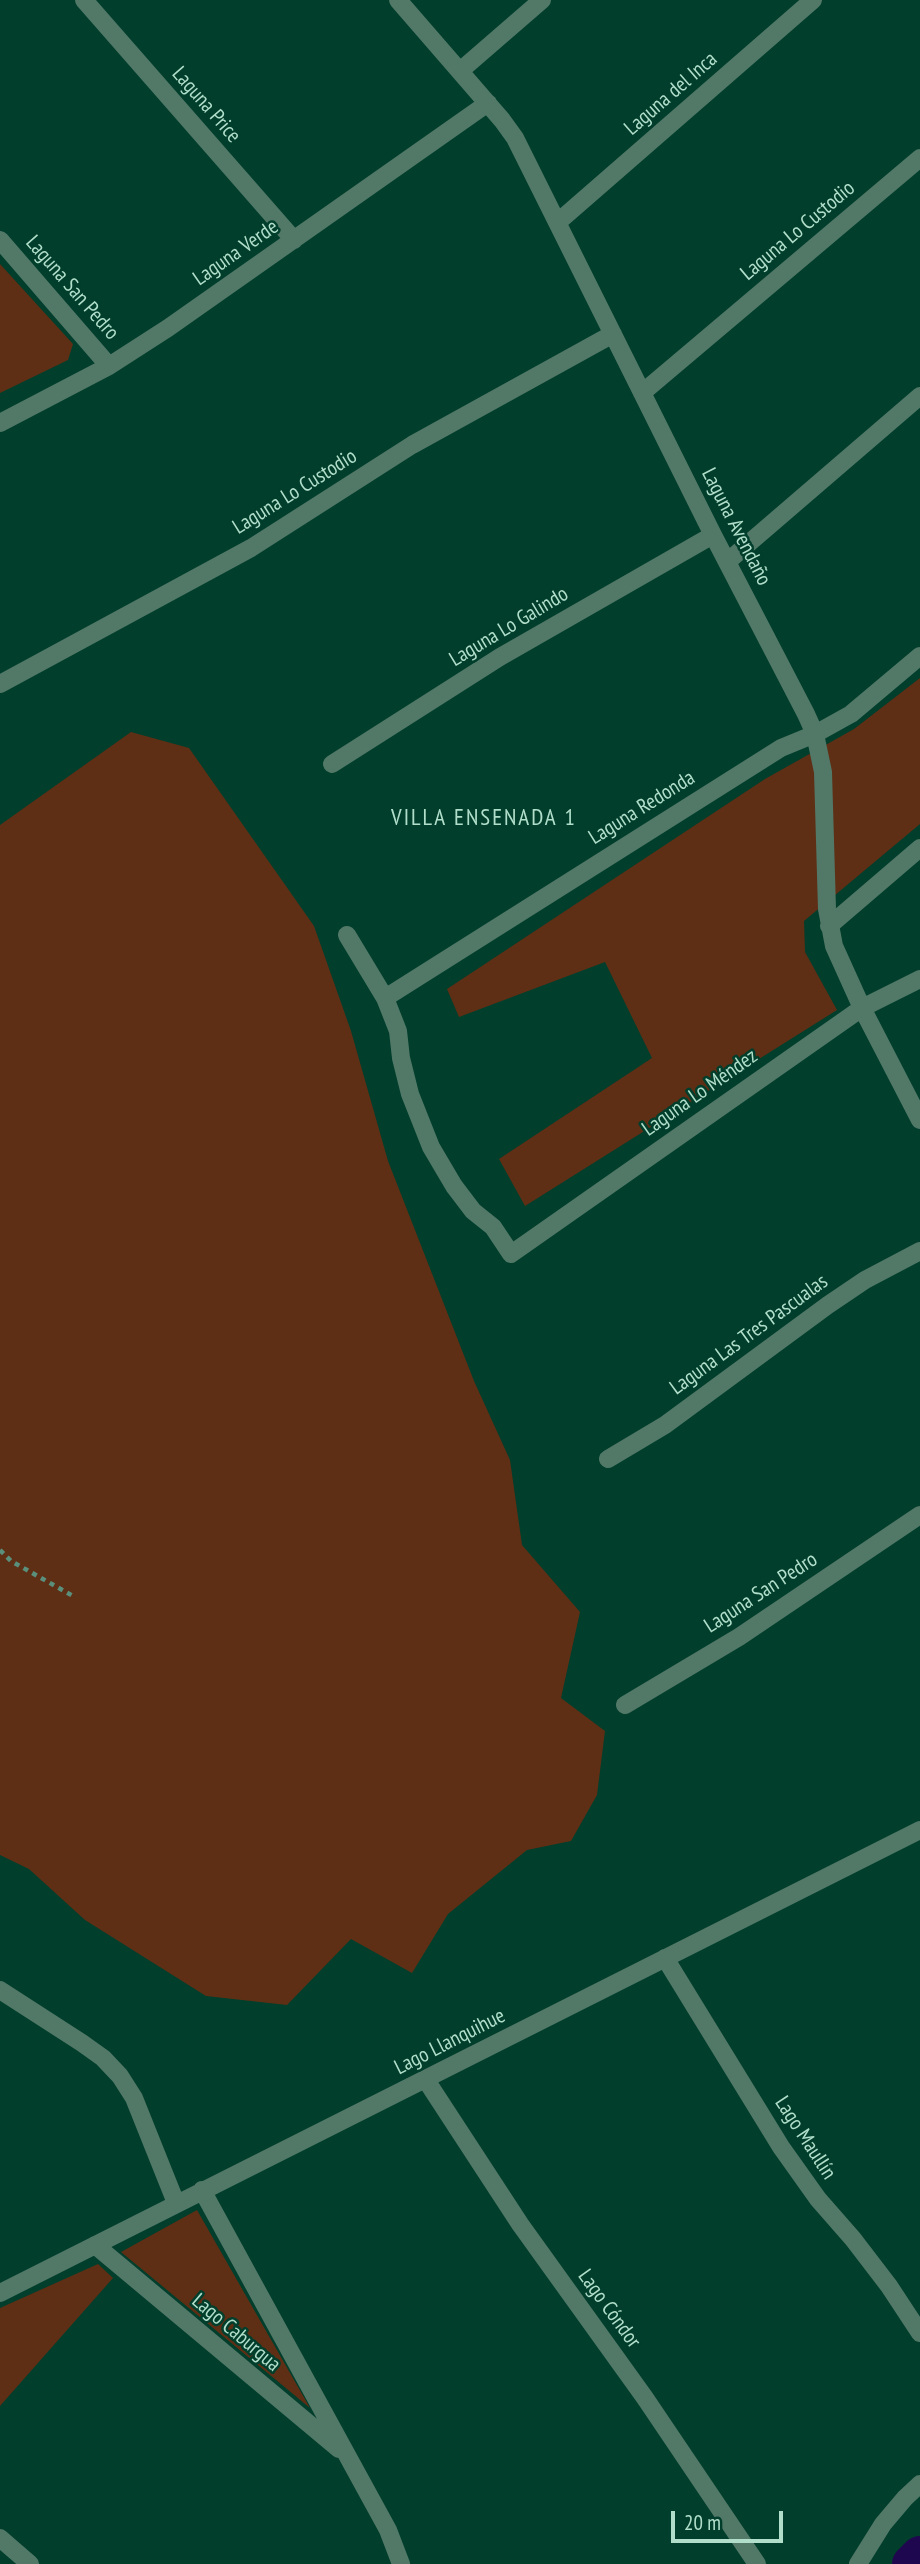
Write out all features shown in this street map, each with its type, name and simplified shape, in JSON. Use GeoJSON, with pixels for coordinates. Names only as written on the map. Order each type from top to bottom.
{"type":"FeatureCollection","features":[{"type":"Feature","properties":{"kind":"street","name":"Laguna Price"},"geometry":{"type":"LineString","coordinates":[[84,0],[294,240]]}},
{"type":"Feature","properties":{"kind":"street","name":"Laguna Avendaño"},"geometry":{"type":"LineString","coordinates":[[398,0],[515,138],[815,734],[823,772],[829,926],[834,946],[862,1008],[920,1120]]}},
{"type":"Feature","properties":{"kind":"street"},"geometry":{"type":"LineString","coordinates":[[460,71],[542,0]]}},
{"type":"Feature","properties":{"kind":"street","name":"Laguna del Inca"},"geometry":{"type":"LineString","coordinates":[[558,222],[813,0]]}},
{"type":"Feature","properties":{"kind":"street","name":"Laguna Verde"},"geometry":{"type":"LineString","coordinates":[[0,423],[109,366],[168,328],[488,103]]}},
{"type":"Feature","properties":{"kind":"street","name":"Laguna Lo Custodio"},"geometry":{"type":"LineString","coordinates":[[642,393],[920,158]]}},
{"type":"Feature","properties":{"kind":"street","name":"Laguna San Pedro"},"geometry":{"type":"LineString","coordinates":[[0,240],[109,366]]}},
{"type":"Feature","properties":{"kind":"street","name":"Laguna Lo Custodio"},"geometry":{"type":"LineString","coordinates":[[0,684],[251,548],[412,445],[613,334]]}},
{"type":"Feature","properties":{"kind":"street"},"geometry":{"type":"LineString","coordinates":[[727,562],[920,396]]}},
{"type":"Feature","properties":{"kind":"street","name":"Laguna Lo Galindo"},"geometry":{"type":"LineString","coordinates":[[332,764],[500,657],[713,535]]}},
{"type":"Feature","properties":{"kind":"street","name":"Laguna Redonda"},"geometry":{"type":"LineString","coordinates":[[385,998],[780,748],[851,715],[920,656]]}},
{"type":"Feature","properties":{"kind":"street"},"geometry":{"type":"LineString","coordinates":[[829,926],[920,848]]}},
{"type":"Feature","properties":{"kind":"street"},"geometry":{"type":"LineString","coordinates":[[347,935],[385,998]]}},
{"type":"Feature","properties":{"kind":"street","name":"Laguna Lo Méndez"},"geometry":{"type":"LineString","coordinates":[[385,998],[398,1031],[401,1058],[410,1094],[431,1147],[454,1186],[473,1211],[492,1227],[511,1254],[862,1008],[920,979]]}},
{"type":"Feature","properties":{"kind":"street","name":"Laguna Las Tres Pascualas"},"geometry":{"type":"LineString","coordinates":[[608,1459],[665,1425],[865,1280],[920,1251]]}},
{"type":"Feature","properties":{"kind":"street","name":"Laguna San Pedro"},"geometry":{"type":"LineString","coordinates":[[625,1705],[739,1637],[920,1515]]}},
{"type":"Feature","properties":{"kind":"street"},"geometry":{"type":"LineString","coordinates":[[916,1832],[920,1851]]}},
{"type":"Feature","properties":{"kind":"street","name":"Lago Llanquihue"},"geometry":{"type":"LineString","coordinates":[[0,2293],[916,1832]]}},
{"type":"Feature","properties":{"kind":"street","name":"Lago Maullín"},"geometry":{"type":"LineString","coordinates":[[665,1958],[782,2147],[818,2199],[889,2286],[920,2333]]}},
{"type":"Feature","properties":{"kind":"street"},"geometry":{"type":"LineString","coordinates":[[0,1990],[103,2058],[120,2076],[134,2098],[176,2203]]}},
{"type":"Feature","properties":{"kind":"street","name":"Lago Cóndor"},"geometry":{"type":"LineString","coordinates":[[426,2080],[520,2224],[645,2398],[757,2564]]}},
{"type":"Feature","properties":{"kind":"street","name":"Lago Caburgua"},"geometry":{"type":"LineString","coordinates":[[202,2190],[388,2530],[401,2564]]}},
{"type":"Feature","properties":{"kind":"street","name":"Lago Caburgua"},"geometry":{"type":"LineString","coordinates":[[95,2245],[348,2456]]}},
{"type":"Feature","properties":{"kind":"street"},"geometry":{"type":"LineString","coordinates":[[858,2564],[883,2524],[920,2484]]}},
{"type":"Feature","properties":{"kind":"street"},"geometry":{"type":"LineString","coordinates":[[0,2538],[30,2564]]}},
{"type":"Feature","properties":{"kind":"path"},"geometry":{"type":"LineString","coordinates":[[0,1550],[11,1561],[73,1596]]}},
{"type":"Feature","properties":{"kind":"shaded area"},"geometry":{"type":"Polygon","coordinates":[[[0,264],[73,344],[68,360],[0,393],[0,264]]]}},
{"type":"Feature","properties":{"kind":"shaded area"},"geometry":{"type":"Polygon","coordinates":[[[920,678],[920,824],[804,921],[805,952],[837,1010],[525,1206],[499,1159],[652,1058],[605,962],[459,1017],[447,989],[765,779],[854,729],[920,678]]]}},
{"type":"Feature","properties":{"kind":"shaded area"},"geometry":{"type":"Polygon","coordinates":[[[131,732],[189,748],[314,926],[351,1031],[388,1161],[474,1381],[510,1460],[522,1545],[580,1612],[561,1698],[605,1731],[597,1795],[571,1841],[527,1850],[448,1914],[412,1973],[351,1939],[287,2005],[206,1996],[85,1920],[29,1869],[0,1855],[0,825],[131,732]]]}},
{"type":"Feature","properties":{"kind":"shaded area"},"geometry":{"type":"Polygon","coordinates":[[[197,2210],[310,2408],[121,2252],[197,2210]]]}},
{"type":"Feature","properties":{"kind":"shaded area"},"geometry":{"type":"Polygon","coordinates":[[[98,2264],[113,2278],[0,2406],[0,2308],[98,2264]]]}},
{"type":"Feature","properties":{"kind":"waterway"},"geometry":{"type":"LineString","coordinates":[[911,2564],[920,2555]]}},
{"type":"Feature","properties":{"kind":"district","name":"VILLA ENSENADA 1"},"geometry":{"type":"Point","coordinates":[484,818]}}]}
